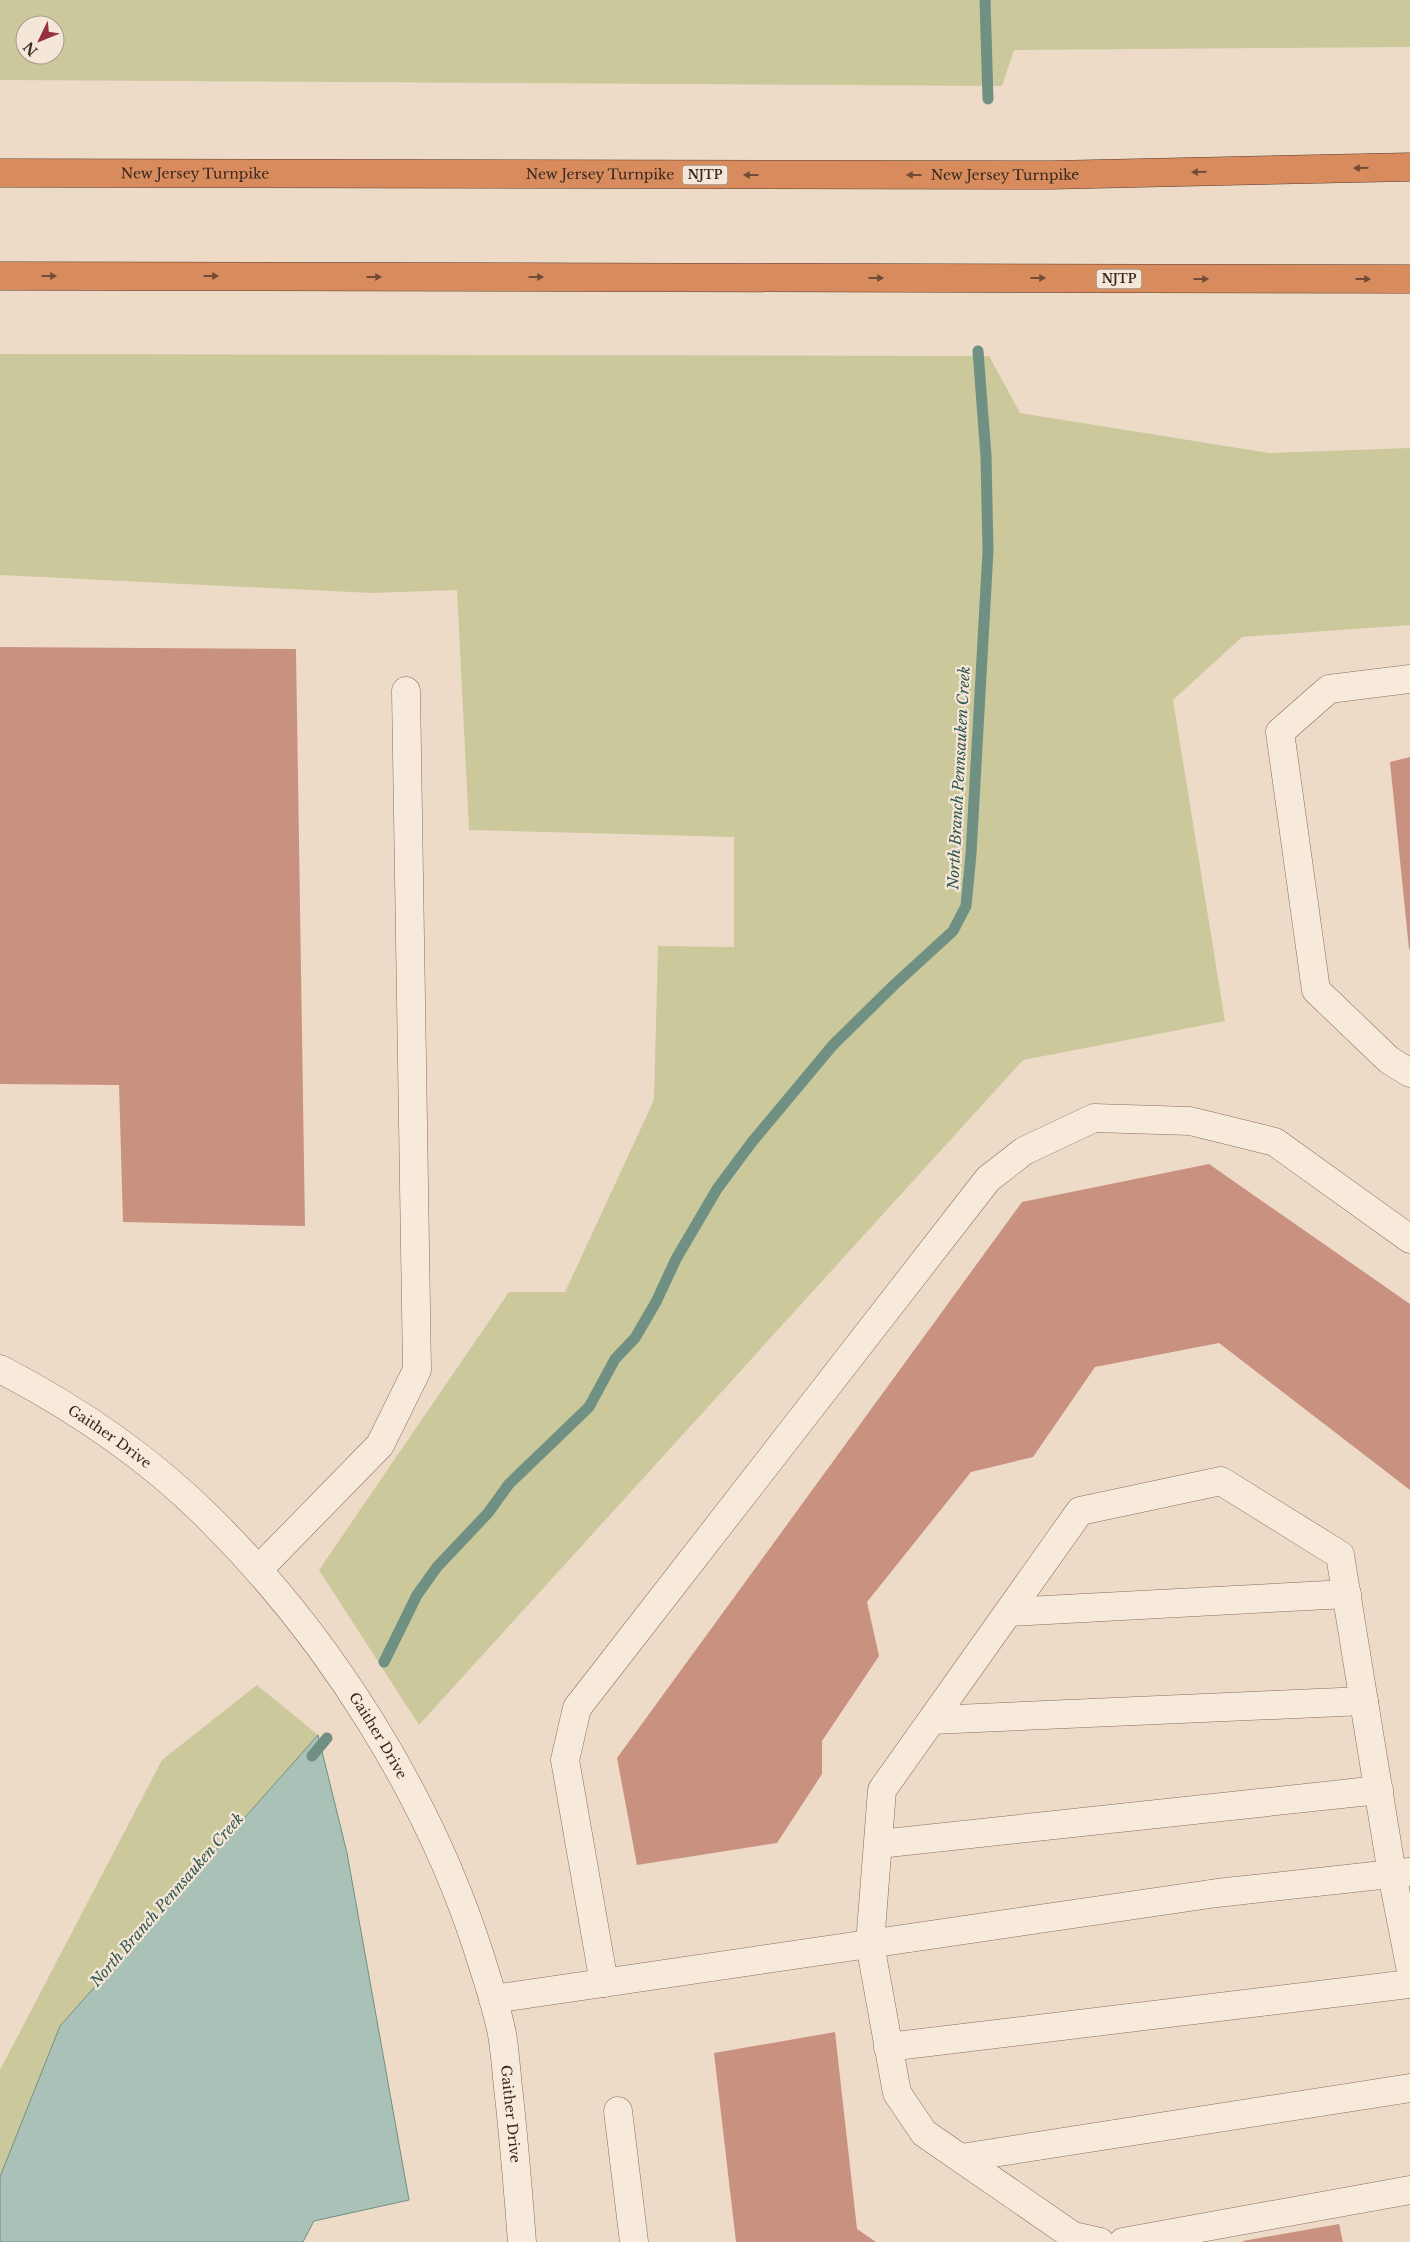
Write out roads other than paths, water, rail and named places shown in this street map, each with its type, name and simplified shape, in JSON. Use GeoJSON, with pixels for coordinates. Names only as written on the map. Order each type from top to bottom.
{"type":"FeatureCollection","features":[{"type":"Feature","properties":{"kind":"highway","name":"New Jersey Turnpike"},"geometry":{"type":"LineString","coordinates":[[0,173],[1052,175],[1410,166]]}},
{"type":"Feature","properties":{"kind":"highway","name":"NJTP"},"geometry":{"type":"LineString","coordinates":[[0,276],[1410,279]]}},
{"type":"Feature","properties":{"kind":"street"},"geometry":{"type":"LineString","coordinates":[[1410,680],[1329,689],[1280,732],[1316,990],[1389,1060],[1410,1073]]}},
{"type":"Feature","properties":{"kind":"street"},"geometry":{"type":"LineString","coordinates":[[258,1570],[380,1445],[417,1370],[406,691]]}},
{"type":"Feature","properties":{"kind":"street"},"geometry":{"type":"LineString","coordinates":[[604,1983],[565,1760],[577,1708],[988,1179],[1024,1151],[1094,1118],[1190,1121],[1275,1142],[1410,1239]]}},
{"type":"Feature","properties":{"kind":"street","name":"Gaither Drive"},"geometry":{"type":"LineString","coordinates":[[0,1369],[93,1424],[152,1468],[208,1517],[258,1570],[344,1681],[391,1755],[442,1854],[466,1912],[493,1999],[503,2044],[517,2174],[522,2242]]}},
{"type":"Feature","properties":{"kind":"street"},"geometry":{"type":"LineString","coordinates":[[1100,2242],[1073,2236],[924,2133],[897,2093],[870,1944],[882,1790],[1080,1511],[1221,1481],[1340,1556],[1379,1790],[1401,1873],[1410,1966]]}},
{"type":"Feature","properties":{"kind":"street"},"geometry":{"type":"LineString","coordinates":[[1008,1612],[1346,1594]]}},
{"type":"Feature","properties":{"kind":"street"},"geometry":{"type":"LineString","coordinates":[[932,1720],[1364,1701]]}},
{"type":"Feature","properties":{"kind":"street"},"geometry":{"type":"LineString","coordinates":[[879,1844],[1379,1790]]}},
{"type":"Feature","properties":{"kind":"street"},"geometry":{"type":"LineString","coordinates":[[493,1999],[1217,1893],[1401,1873]]}},
{"type":"Feature","properties":{"kind":"street"},"geometry":{"type":"LineString","coordinates":[[888,2047],[1410,1984]]}},
{"type":"Feature","properties":{"kind":"street"},"geometry":{"type":"LineString","coordinates":[[961,2158],[1410,2088]]}},
{"type":"Feature","properties":{"kind":"street"},"geometry":{"type":"LineString","coordinates":[[618,2112],[634,2242]]}},
{"type":"Feature","properties":{"kind":"street"},"geometry":{"type":"LineString","coordinates":[[1123,2242],[1410,2190]]}},
{"type":"Feature","properties":{"kind":"waterway","name":"North Branch Pennsauken Creek"},"geometry":{"type":"LineString","coordinates":[[985,0],[988,99]]}},
{"type":"Feature","properties":{"kind":"waterway","name":"North Branch Pennsauken Creek"},"geometry":{"type":"LineString","coordinates":[[384,1662],[417,1595],[437,1567],[488,1513],[509,1484],[589,1407],[615,1359],[635,1338],[656,1302],[676,1259],[717,1189],[752,1142],[833,1045],[953,931],[966,906],[971,854],[988,551],[986,456],[978,351]]}},
{"type":"Feature","properties":{"kind":"waterway","name":"North Branch Pennsauken Creek"},"geometry":{"type":"LineString","coordinates":[[312,1756],[327,1738]]}}]}
